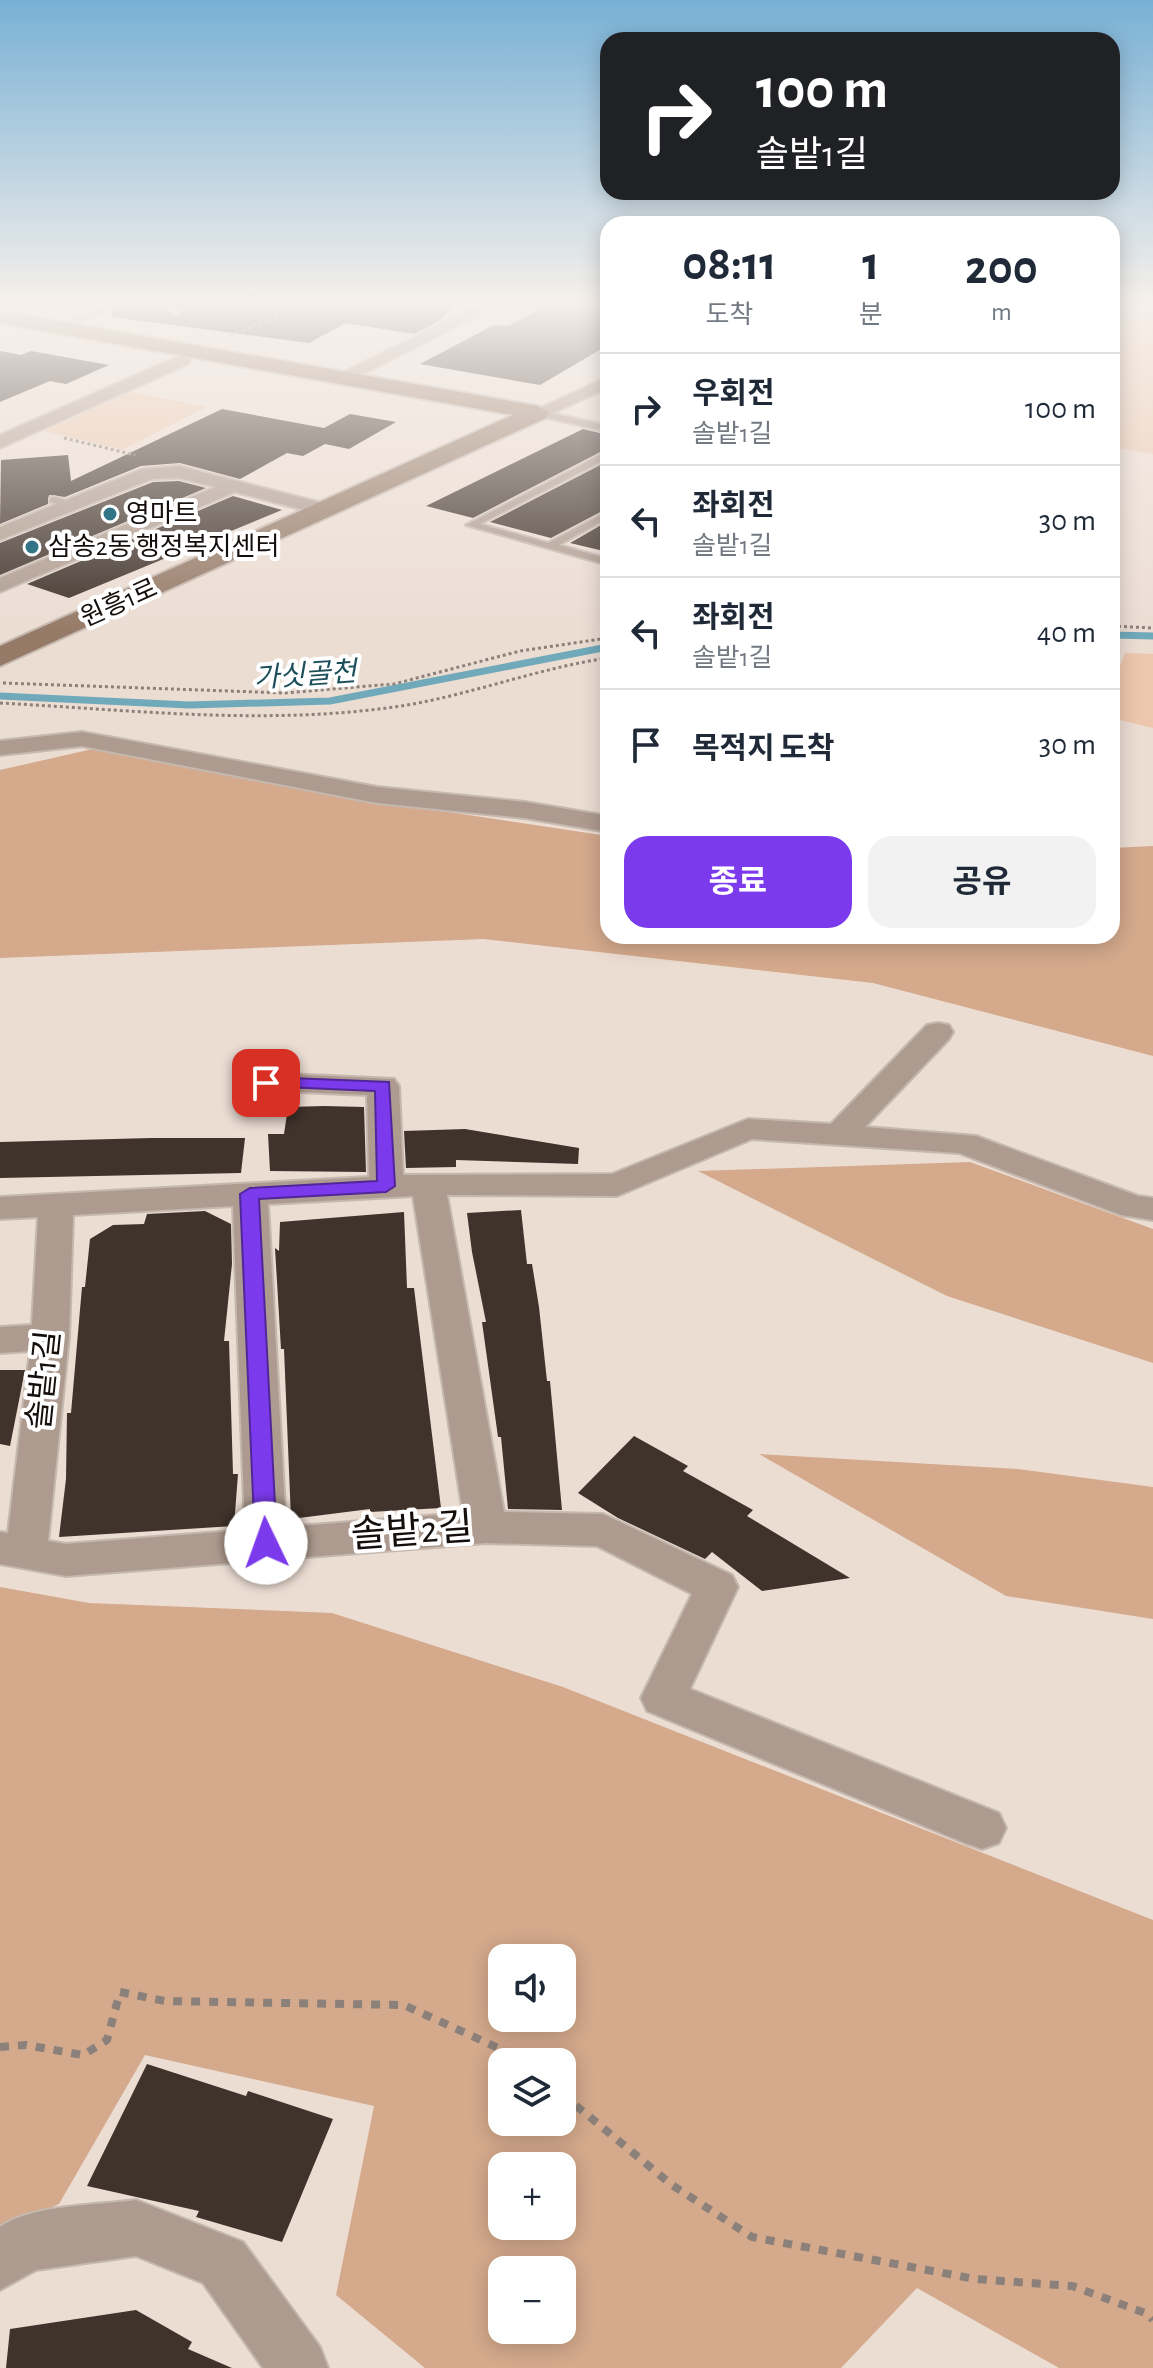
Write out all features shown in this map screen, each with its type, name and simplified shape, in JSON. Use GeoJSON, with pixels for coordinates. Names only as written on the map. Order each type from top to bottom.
{"type":"FeatureCollection","features":[{"type":"Feature","properties":{"kind":"street"},"geometry":{"type":"LineString","coordinates":[[0,442],[66,412]]}},
{"type":"Feature","properties":{"kind":"street"},"geometry":{"type":"LineString","coordinates":[[530,412],[541,412]]}},
{"type":"Feature","properties":{"kind":"street","name":"원흥1로"},"geometry":{"type":"LineString","coordinates":[[0,657],[538,413]]}},
{"type":"Feature","properties":{"kind":"street"},"geometry":{"type":"LineString","coordinates":[[0,534],[62,503],[149,473],[179,472],[326,510]]}},
{"type":"Feature","properties":{"kind":"street"},"geometry":{"type":"LineString","coordinates":[[0,586],[234,486]]}},
{"type":"Feature","properties":{"kind":"street"},"geometry":{"type":"LineString","coordinates":[[0,748],[82,739],[377,795],[525,810],[600,823]]}},
{"type":"Feature","properties":{"kind":"street"},"geometry":{"type":"LineString","coordinates":[[839,1135],[938,1032]]}},
{"type":"Feature","properties":{"kind":"street"},"geometry":{"type":"LineString","coordinates":[[266,1083],[383,1086],[386,1186]]}},
{"type":"Feature","properties":{"kind":"street"},"geometry":{"type":"LineString","coordinates":[[0,1208],[428,1184],[617,1185],[748,1129],[964,1143],[1133,1207],[1153,1209]]}},
{"type":"Feature","properties":{"kind":"street"},"geometry":{"type":"LineString","coordinates":[[428,1184],[486,1527]]}},
{"type":"Feature","properties":{"kind":"street"},"geometry":{"type":"LineString","coordinates":[[250,1194],[266,1543]]}},
{"type":"Feature","properties":{"kind":"street","name":"솔밭1길"},"geometry":{"type":"LineString","coordinates":[[13,1551],[50,1337],[56,1205]]}},
{"type":"Feature","properties":{"kind":"street"},"geometry":{"type":"LineString","coordinates":[[0,1340],[50,1337]]}},
{"type":"Feature","properties":{"kind":"street","name":"솔밭2길"},"geometry":{"type":"LineString","coordinates":[[13,1551],[66,1560],[486,1527],[603,1530],[717,1587],[663,1698],[982,1828]]}},
{"type":"Feature","properties":{"kind":"street"},"geometry":{"type":"LineString","coordinates":[[0,2262],[25,2243],[136,2228],[223,2262],[298,2361],[299,2368]]}},
{"type":"Feature","properties":{"kind":"lane"},"geometry":{"type":"LineString","coordinates":[[538,413],[600,427]]}},
{"type":"Feature","properties":{"kind":"lane"},"geometry":{"type":"LineString","coordinates":[[600,458],[471,525],[600,560]]}},
{"type":"Feature","properties":{"kind":"lane"},"geometry":{"type":"LineString","coordinates":[[550,546],[600,518]]}},
{"type":"Feature","properties":{"kind":"path"},"geometry":{"type":"LineString","coordinates":[[27,429],[135,455]]}},
{"type":"Feature","properties":{"kind":"path"},"geometry":{"type":"LineString","coordinates":[[1120,626],[1153,628]]}},
{"type":"Feature","properties":{"kind":"path"},"geometry":{"type":"LineString","coordinates":[[0,682],[285,693],[394,684],[520,651],[600,639]]}},
{"type":"Feature","properties":{"kind":"path"},"geometry":{"type":"LineString","coordinates":[[0,703],[295,716],[403,706],[574,662],[600,659]]}},
{"type":"Feature","properties":{"kind":"path"},"geometry":{"type":"LineString","coordinates":[[0,2047],[26,2045],[83,2055],[107,2040],[120,1992],[165,2001],[404,2005],[498,2048]]}},
{"type":"Feature","properties":{"kind":"path"},"geometry":{"type":"LineString","coordinates":[[576,2106],[672,2185],[752,2237],[975,2279],[1072,2286],[1148,2314],[1153,2320]]}},
{"type":"Feature","properties":{"kind":"shaded area"},"geometry":{"type":"Polygon","coordinates":[[[88,412],[198,412],[122,450],[45,431],[88,412]]]}},
{"type":"Feature","properties":{"kind":"shaded area"},"geometry":{"type":"Polygon","coordinates":[[[1120,412],[1153,412],[1153,454],[1120,448],[1120,412]]]}},
{"type":"Feature","properties":{"kind":"shaded area"},"geometry":{"type":"Polygon","coordinates":[[[1125,653],[1153,654],[1153,728],[1120,720],[1120,666],[1125,653]]]}},
{"type":"Feature","properties":{"kind":"shaded area"},"geometry":{"type":"Polygon","coordinates":[[[97,748],[375,801],[600,835],[600,944],[1120,944],[1120,848],[1153,846],[1153,1056],[873,983],[484,939],[0,958],[0,770],[97,748]]]}},
{"type":"Feature","properties":{"kind":"shaded area"},"geometry":{"type":"Polygon","coordinates":[[[970,1162],[1153,1229],[1153,1363],[947,1296],[698,1171],[970,1162]]]}},
{"type":"Feature","properties":{"kind":"shaded area"},"geometry":{"type":"Polygon","coordinates":[[[759,1454],[1018,1469],[1153,1487],[1153,1619],[1006,1596],[759,1454]]]}},
{"type":"Feature","properties":{"kind":"shaded area"},"geometry":{"type":"Polygon","coordinates":[[[0,1587],[89,1603],[332,1613],[563,1687],[1153,1920],[1153,2368],[1059,2368],[917,2288],[841,2368],[425,2368],[336,2295],[374,2106],[145,2055],[59,2204],[0,2231],[0,1587]]]}},
{"type":"Feature","properties":{"kind":"building"},"geometry":{"type":"Polygon","coordinates":[[[217,412],[235,412],[324,428],[350,414],[396,422],[349,449],[325,444],[303,456],[287,453],[240,479],[180,463],[141,466],[65,497],[49,495],[48,504],[0,524],[1,460],[68,455],[71,481],[217,412]]]}},
{"type":"Feature","properties":{"kind":"building"},"geometry":{"type":"Polygon","coordinates":[[[583,429],[600,433],[600,452],[473,518],[426,506],[583,429]]]}},
{"type":"Feature","properties":{"kind":"building"},"geometry":{"type":"Polygon","coordinates":[[[600,465],[600,512],[551,538],[490,522],[600,465]]]}},
{"type":"Feature","properties":{"kind":"building"},"geometry":{"type":"Polygon","coordinates":[[[179,481],[206,488],[0,575],[0,543],[153,482],[179,481]]]}},
{"type":"Feature","properties":{"kind":"building"},"geometry":{"type":"Polygon","coordinates":[[[233,496],[282,510],[69,598],[27,584],[233,496]]]}},
{"type":"Feature","properties":{"kind":"building"},"geometry":{"type":"Polygon","coordinates":[[[600,526],[600,550],[570,543],[600,526]]]}},
{"type":"Feature","properties":{"kind":"building"},"geometry":{"type":"Polygon","coordinates":[[[288,1107],[364,1107],[366,1172],[270,1171],[268,1134],[284,1134],[288,1107]]]}},
{"type":"Feature","properties":{"kind":"building"},"geometry":{"type":"Polygon","coordinates":[[[465,1129],[579,1148],[578,1164],[456,1160],[456,1167],[406,1168],[404,1131],[465,1129]]]}},
{"type":"Feature","properties":{"kind":"building"},"geometry":{"type":"Polygon","coordinates":[[[245,1138],[241,1173],[0,1178],[0,1142],[245,1138]]]}},
{"type":"Feature","properties":{"kind":"building"},"geometry":{"type":"Polygon","coordinates":[[[521,1210],[527,1264],[532,1264],[547,1381],[550,1381],[562,1510],[508,1509],[501,1437],[498,1437],[482,1322],[486,1322],[472,1252],[467,1213],[521,1210]]]}},
{"type":"Feature","properties":{"kind":"building"},"geometry":{"type":"Polygon","coordinates":[[[205,1211],[231,1224],[232,1264],[224,1341],[229,1341],[233,1474],[238,1474],[234,1526],[59,1537],[66,1479],[67,1413],[71,1413],[82,1287],[85,1287],[90,1239],[113,1225],[144,1224],[147,1214],[205,1211]]]}},
{"type":"Feature","properties":{"kind":"building"},"geometry":{"type":"Polygon","coordinates":[[[404,1212],[407,1288],[414,1288],[441,1508],[370,1512],[370,1509],[291,1519],[284,1349],[281,1349],[275,1248],[279,1251],[280,1222],[404,1212]]]}},
{"type":"Feature","properties":{"kind":"building"},"geometry":{"type":"Polygon","coordinates":[[[0,1370],[25,1370],[10,1446],[0,1444],[0,1370]]]}},
{"type":"Feature","properties":{"kind":"building"},"geometry":{"type":"Polygon","coordinates":[[[634,1436],[688,1466],[683,1471],[753,1510],[747,1516],[850,1578],[762,1591],[712,1552],[705,1559],[618,1518],[578,1493],[634,1436]]]}},
{"type":"Feature","properties":{"kind":"building"},"geometry":{"type":"Polygon","coordinates":[[[147,2064],[246,2096],[248,2091],[333,2119],[282,2242],[196,2217],[199,2211],[87,2186],[147,2064]]]}},
{"type":"Feature","properties":{"kind":"building"},"geometry":{"type":"Polygon","coordinates":[[[136,2310],[192,2342],[188,2349],[232,2368],[6,2368],[10,2329],[136,2310]]]}},
{"type":"Feature","properties":{"kind":"waterway","name":"가싯골천"},"geometry":{"type":"LineString","coordinates":[[1120,635],[1153,636]]}},
{"type":"Feature","properties":{"kind":"waterway","name":"가싯골천"},"geometry":{"type":"LineString","coordinates":[[0,696],[189,705],[330,701],[600,649]]}},
{"type":"Feature","properties":{"kind":"place","name":"영마트"},"geometry":{"type":"Point","coordinates":[110,514]}},
{"type":"Feature","properties":{"kind":"place","name":"삼송2동 행정복지센터"},"geometry":{"type":"Point","coordinates":[32,547]}},
{"type":"Feature","properties":{"kind":"route"},"geometry":{"type":"LineString","coordinates":[[266,1083],[383,1086],[386,1186],[250,1194],[266,1543]]}}]}
